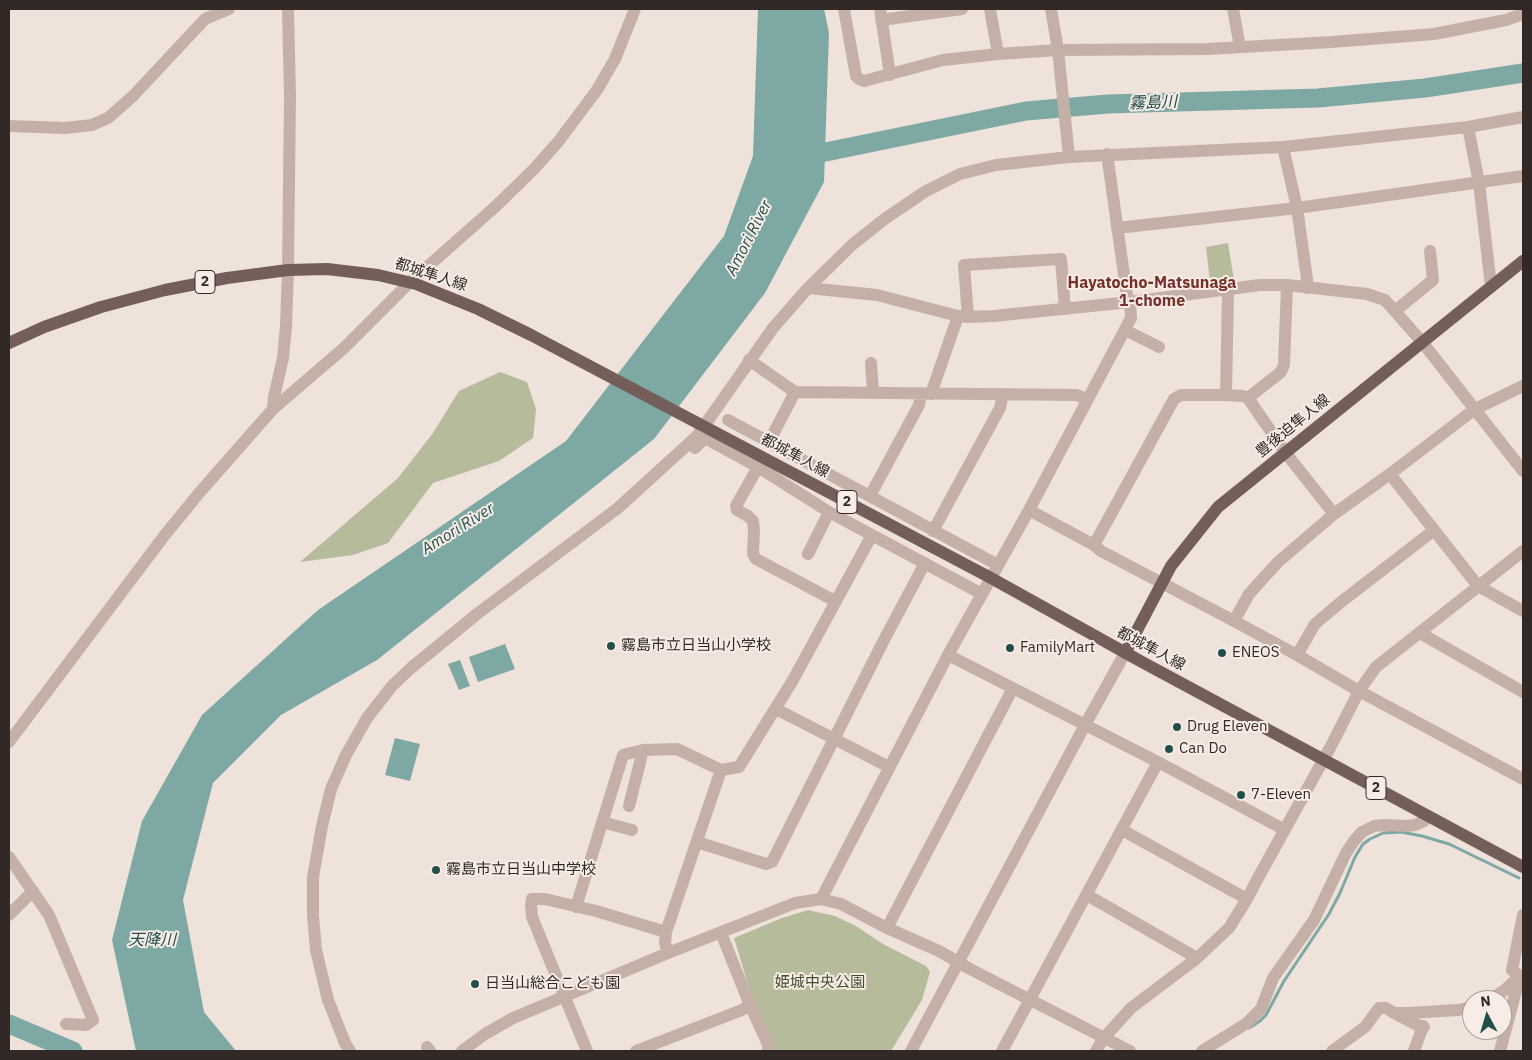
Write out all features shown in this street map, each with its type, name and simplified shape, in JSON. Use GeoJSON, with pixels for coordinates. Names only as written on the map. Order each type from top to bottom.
{"type":"FeatureCollection","features":[{"type":"Feature","properties":{"kind":"main road","name":"豊後迫隼人線"},"geometry":{"type":"LineString","coordinates":[[1125,653],[1171,566],[1218,507],[1523,261]]}},
{"type":"Feature","properties":{"kind":"main road","name":"都城隼人線"},"geometry":{"type":"LineString","coordinates":[[9,343],[44,327],[110,304],[164,290],[227,278],[288,270],[327,269],[354,271],[412,284],[448,296],[504,321],[991,578],[1125,653],[1523,867]]}},
{"type":"Feature","properties":{"kind":"street"},"geometry":{"type":"LineString","coordinates":[[9,126],[65,128],[92,125],[108,118],[133,96],[205,19],[229,9]]}},
{"type":"Feature","properties":{"kind":"street"},"geometry":{"type":"LineString","coordinates":[[273,409],[283,358],[288,270],[290,96],[288,9]]}},
{"type":"Feature","properties":{"kind":"street"},"geometry":{"type":"LineString","coordinates":[[9,742],[164,536],[273,409],[344,348],[495,207],[558,142],[597,90],[615,58],[635,9]]}},
{"type":"Feature","properties":{"kind":"street"},"geometry":{"type":"LineString","coordinates":[[844,9],[857,78],[862,81],[943,60],[998,54],[1240,47],[1332,42],[1434,34],[1506,20],[1523,14]]}},
{"type":"Feature","properties":{"kind":"street"},"geometry":{"type":"LineString","coordinates":[[890,75],[880,14],[962,9]]}},
{"type":"Feature","properties":{"kind":"street"},"geometry":{"type":"LineString","coordinates":[[990,9],[998,54]]}},
{"type":"Feature","properties":{"kind":"street"},"geometry":{"type":"LineString","coordinates":[[1051,9],[1058,52],[1068,154]]}},
{"type":"Feature","properties":{"kind":"street"},"geometry":{"type":"LineString","coordinates":[[1233,9],[1240,47]]}},
{"type":"Feature","properties":{"kind":"street"},"geometry":{"type":"LineString","coordinates":[[350,1051],[328,1000],[316,950],[313,916],[313,877],[331,789],[346,755],[367,718],[392,686],[411,668],[476,614],[618,508],[697,436],[701,425],[773,328],[833,262],[866,234],[926,190],[960,174],[984,168],[1068,154],[1283,147],[1468,127],[1523,117]]}},
{"type":"Feature","properties":{"kind":"street"},"geometry":{"type":"LineString","coordinates":[[1468,127],[1479,183],[1492,286]]}},
{"type":"Feature","properties":{"kind":"street"},"geometry":{"type":"LineString","coordinates":[[1283,147],[1297,208],[1307,288]]}},
{"type":"Feature","properties":{"kind":"street"},"geometry":{"type":"LineString","coordinates":[[821,899],[948,655],[1029,510],[1131,318],[1107,154]]}},
{"type":"Feature","properties":{"kind":"street"},"geometry":{"type":"LineString","coordinates":[[1117,228],[1297,208],[1523,176]]}},
{"type":"Feature","properties":{"kind":"street"},"geometry":{"type":"LineString","coordinates":[[1395,311],[1433,280],[1430,251]]}},
{"type":"Feature","properties":{"kind":"street"},"geometry":{"type":"LineString","coordinates":[[870,496],[918,405],[926,394],[963,316],[964,265],[1061,259],[1065,309]]}},
{"type":"Feature","properties":{"kind":"street"},"geometry":{"type":"LineString","coordinates":[[808,288],[877,295],[963,316],[994,316],[1065,309],[1260,285],[1287,285],[1367,294],[1385,300],[1395,311],[1523,471]]}},
{"type":"Feature","properties":{"kind":"street"},"geometry":{"type":"LineString","coordinates":[[1248,398],[1282,372],[1284,365],[1287,285]]}},
{"type":"Feature","properties":{"kind":"street"},"geometry":{"type":"LineString","coordinates":[[1226,395],[1228,290]]}},
{"type":"Feature","properties":{"kind":"street"},"geometry":{"type":"LineString","coordinates":[[1124,330],[1159,347]]}},
{"type":"Feature","properties":{"kind":"street"},"geometry":{"type":"LineString","coordinates":[[749,360],[795,392],[1078,395],[1087,399]]}},
{"type":"Feature","properties":{"kind":"street"},"geometry":{"type":"LineString","coordinates":[[871,363],[873,392]]}},
{"type":"Feature","properties":{"kind":"street"},"geometry":{"type":"LineString","coordinates":[[1234,620],[1250,594],[1278,562],[1334,514],[1475,409],[1523,386]]}},
{"type":"Feature","properties":{"kind":"street"},"geometry":{"type":"LineString","coordinates":[[769,442],[795,392]]}},
{"type":"Feature","properties":{"kind":"street"},"geometry":{"type":"LineString","coordinates":[[933,530],[1000,408],[1003,394]]}},
{"type":"Feature","properties":{"kind":"street"},"geometry":{"type":"LineString","coordinates":[[1094,545],[1174,399],[1181,396],[1226,395],[1248,398],[1285,452],[1334,514]]}},
{"type":"Feature","properties":{"kind":"street"},"geometry":{"type":"LineString","coordinates":[[728,420],[998,565]]}},
{"type":"Feature","properties":{"kind":"street"},"geometry":{"type":"LineString","coordinates":[[658,472],[664,478],[705,438],[758,467],[829,512],[982,594]]}},
{"type":"Feature","properties":{"kind":"street"},"geometry":{"type":"LineString","coordinates":[[758,467],[736,506],[737,510],[748,516],[752,521],[754,531],[753,554],[756,559],[835,600]]}},
{"type":"Feature","properties":{"kind":"street"},"geometry":{"type":"LineString","coordinates":[[1390,474],[1478,586],[1523,611]]}},
{"type":"Feature","properties":{"kind":"street"},"geometry":{"type":"LineString","coordinates":[[1029,510],[1094,545],[1101,551],[1234,620],[1359,691],[1523,779]]}},
{"type":"Feature","properties":{"kind":"street"},"geometry":{"type":"LineString","coordinates":[[808,554],[829,512]]}},
{"type":"Feature","properties":{"kind":"street"},"geometry":{"type":"LineString","coordinates":[[1297,655],[1314,624],[1433,531]]}},
{"type":"Feature","properties":{"kind":"street"},"geometry":{"type":"LineString","coordinates":[[576,907],[623,755],[643,750],[677,749],[721,770],[739,767],[793,680],[872,535]]}},
{"type":"Feature","properties":{"kind":"street"},"geometry":{"type":"LineString","coordinates":[[1096,1051],[1103,1039],[1131,1008],[1196,959],[1229,928],[1285,830],[1359,691],[1376,667],[1523,551]]}},
{"type":"Feature","properties":{"kind":"street"},"geometry":{"type":"LineString","coordinates":[[697,842],[766,864],[772,862],[925,563]]}},
{"type":"Feature","properties":{"kind":"street"},"geometry":{"type":"LineString","coordinates":[[1420,632],[1523,692]]}},
{"type":"Feature","properties":{"kind":"street"},"geometry":{"type":"LineString","coordinates":[[911,1051],[1125,653]]}},
{"type":"Feature","properties":{"kind":"street"},"geometry":{"type":"LineString","coordinates":[[948,655],[1158,762],[1285,830]]}},
{"type":"Feature","properties":{"kind":"street"},"geometry":{"type":"LineString","coordinates":[[887,928],[1013,688]]}},
{"type":"Feature","properties":{"kind":"street"},"geometry":{"type":"LineString","coordinates":[[776,709],[889,767]]}},
{"type":"Feature","properties":{"kind":"street"},"geometry":{"type":"LineString","coordinates":[[629,806],[643,750]]}},
{"type":"Feature","properties":{"kind":"street"},"geometry":{"type":"LineString","coordinates":[[1002,1051],[1158,762]]}},
{"type":"Feature","properties":{"kind":"street"},"geometry":{"type":"LineString","coordinates":[[668,954],[665,943],[666,932],[721,770]]}},
{"type":"Feature","properties":{"kind":"street"},"geometry":{"type":"LineString","coordinates":[[1202,1051],[1247,1023],[1261,1009],[1273,978],[1314,920],[1346,853],[1362,832],[1374,826],[1386,824],[1415,825],[1424,821],[1428,816]]}},
{"type":"Feature","properties":{"kind":"street"},"geometry":{"type":"LineString","coordinates":[[602,822],[632,830]]}},
{"type":"Feature","properties":{"kind":"street"},"geometry":{"type":"LineString","coordinates":[[1122,830],[1247,899]]}},
{"type":"Feature","properties":{"kind":"street"},"geometry":{"type":"LineString","coordinates":[[9,859],[49,915],[93,1020],[86,1025],[66,1024]]}},
{"type":"Feature","properties":{"kind":"street"},"geometry":{"type":"LineString","coordinates":[[9,915],[33,891]]}},
{"type":"Feature","properties":{"kind":"street"},"geometry":{"type":"LineString","coordinates":[[1087,895],[1196,959]]}},
{"type":"Feature","properties":{"kind":"street"},"geometry":{"type":"LineString","coordinates":[[587,1051],[532,917],[532,899],[545,899],[596,911],[666,932]]}},
{"type":"Feature","properties":{"kind":"street"},"geometry":{"type":"LineString","coordinates":[[462,1051],[485,1034],[513,1018],[795,903],[821,899],[841,904],[887,928],[938,951],[1103,1039],[1130,1051]]}},
{"type":"Feature","properties":{"kind":"street"},"geometry":{"type":"LineString","coordinates":[[1522,977],[1512,970],[1523,915]]}},
{"type":"Feature","properties":{"kind":"street"},"geometry":{"type":"LineString","coordinates":[[722,933],[769,1051]]}},
{"type":"Feature","properties":{"kind":"street"},"geometry":{"type":"LineString","coordinates":[[1505,990],[1522,977]]}},
{"type":"Feature","properties":{"kind":"street"},"geometry":{"type":"LineString","coordinates":[[1500,1051],[1522,977]]}},
{"type":"Feature","properties":{"kind":"street"},"geometry":{"type":"LineString","coordinates":[[636,1051],[742,1010],[750,1005]]}},
{"type":"Feature","properties":{"kind":"street"},"geometry":{"type":"LineString","coordinates":[[1332,1051],[1365,1027],[1379,1008],[1386,1008],[1402,1018],[1424,1027],[1414,1051]]}},
{"type":"Feature","properties":{"kind":"street"},"geometry":{"type":"LineString","coordinates":[[1394,1013],[1462,1009]]}},
{"type":"Feature","properties":{"kind":"green space"},"geometry":{"type":"Polygon","coordinates":[[[1228,243],[1234,280],[1210,282],[1206,247],[1228,243]]]}},
{"type":"Feature","properties":{"kind":"green space"},"geometry":{"type":"Polygon","coordinates":[[[500,372],[527,382],[536,409],[533,438],[499,461],[433,483],[388,543],[353,555],[300,562],[398,478],[433,433],[459,391],[500,372]]]}},
{"type":"Feature","properties":{"kind":"green space","name":"姫城中央公園"},"geometry":{"type":"Polygon","coordinates":[[[808,910],[835,916],[856,926],[883,944],[926,966],[930,972],[922,1000],[891,1051],[772,1051],[734,938],[782,918],[808,910]]]}},
{"type":"Feature","properties":{"kind":"water","name":"天降川"},"geometry":{"type":"Polygon","coordinates":[[[758,9],[824,9],[829,33],[824,182],[765,293],[654,439],[377,660],[281,715],[213,783],[183,900],[204,1012],[236,1051],[136,1051],[112,940],[142,821],[202,715],[318,610],[566,441],[724,236],[753,156],[758,9]]]}},
{"type":"Feature","properties":{"kind":"water"},"geometry":{"type":"Polygon","coordinates":[[[505,644],[515,669],[478,682],[469,657],[505,644]]]}},
{"type":"Feature","properties":{"kind":"water"},"geometry":{"type":"Polygon","coordinates":[[[460,660],[470,686],[459,690],[448,664],[460,660]]]}},
{"type":"Feature","properties":{"kind":"water"},"geometry":{"type":"Polygon","coordinates":[[[395,738],[420,744],[410,781],[385,775],[395,738]]]}},
{"type":"Feature","properties":{"kind":"waterway","name":"霧島川"},"geometry":{"type":"LineString","coordinates":[[801,157],[1026,111],[1108,104],[1318,98],[1425,88],[1523,73]]}},
{"type":"Feature","properties":{"kind":"waterway"},"geometry":{"type":"LineString","coordinates":[[1249,1028],[1266,1015],[1284,981],[1329,914],[1355,857],[1363,844],[1370,839],[1383,833],[1401,832],[1422,836],[1449,844],[1519,878]]}},
{"type":"Feature","properties":{"kind":"waterway"},"geometry":{"type":"LineString","coordinates":[[9,1024],[73,1051]]}},
{"type":"Feature","properties":{"kind":"place","name":"霧島市立日当山小学校"},"geometry":{"type":"Point","coordinates":[611,646]}},
{"type":"Feature","properties":{"kind":"place","name":"FamilyMart"},"geometry":{"type":"Point","coordinates":[1010,648]}},
{"type":"Feature","properties":{"kind":"place","name":"ENEOS"},"geometry":{"type":"Point","coordinates":[1222,653]}},
{"type":"Feature","properties":{"kind":"place","name":"Drug Eleven"},"geometry":{"type":"Point","coordinates":[1177,727]}},
{"type":"Feature","properties":{"kind":"place","name":"Can Do"},"geometry":{"type":"Point","coordinates":[1169,749]}},
{"type":"Feature","properties":{"kind":"place","name":"7-Eleven"},"geometry":{"type":"Point","coordinates":[1241,795]}},
{"type":"Feature","properties":{"kind":"place","name":"霧島市立日当山中学校"},"geometry":{"type":"Point","coordinates":[436,870]}},
{"type":"Feature","properties":{"kind":"place","name":"日当山総合こども園"},"geometry":{"type":"Point","coordinates":[475,984]}},
{"type":"Feature","properties":{"kind":"district","name":"Hayatocho-Matsunaga 1-chome"},"geometry":{"type":"Point","coordinates":[1152,292]}},
{"type":"Feature","properties":{"kind":"water label","name":"Amori River"},"geometry":{"type":"Point","coordinates":[749,238]}},
{"type":"Feature","properties":{"kind":"water label","name":"Amori River"},"geometry":{"type":"Point","coordinates":[458,529]}}]}
